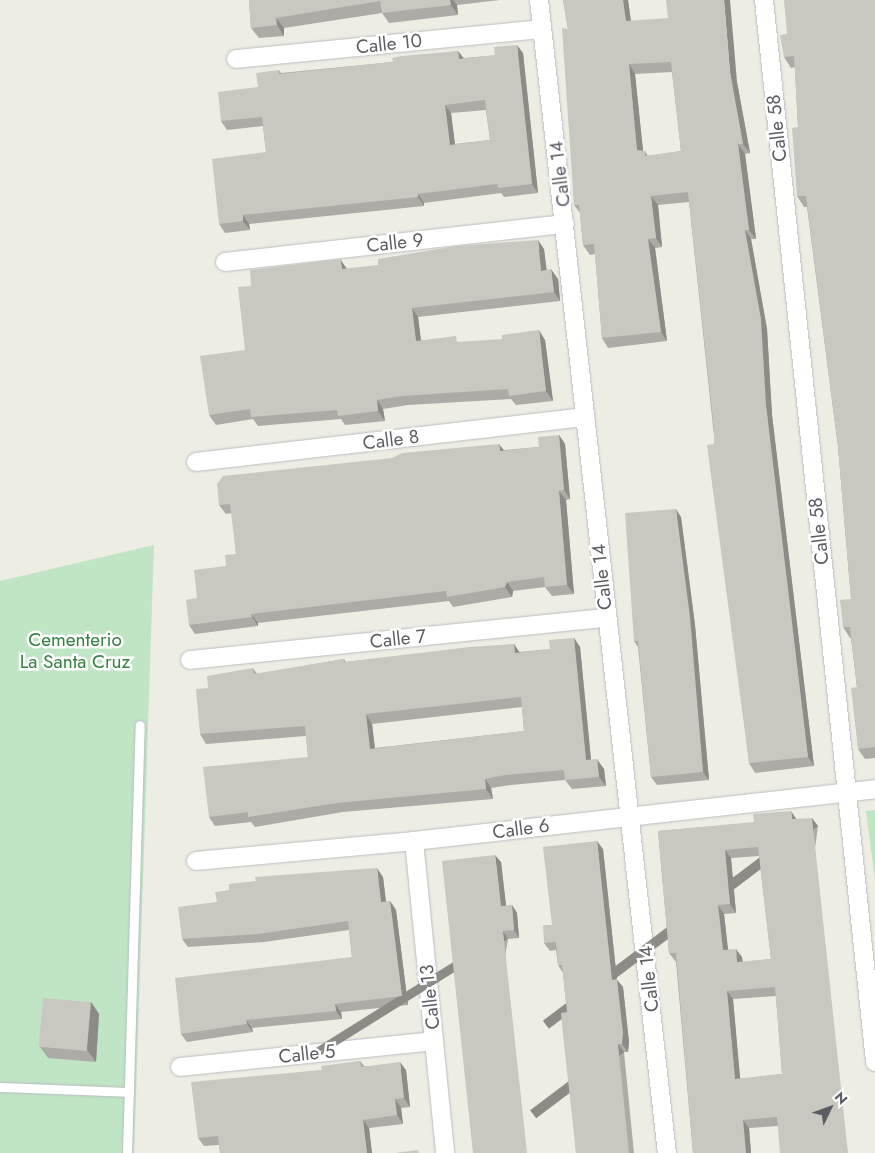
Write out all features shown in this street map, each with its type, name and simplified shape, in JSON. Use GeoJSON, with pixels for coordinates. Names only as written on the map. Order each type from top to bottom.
{"type":"FeatureCollection","features":[{"type":"Feature","properties":{"kind":"street","name":"Calle 14"},"geometry":{"type":"LineString","coordinates":[[539,0],[565,224],[606,618],[632,816],[667,1153]]}},
{"type":"Feature","properties":{"kind":"street","name":"Calle 58"},"geometry":{"type":"LineString","coordinates":[[764,0],[875,1062]]}},
{"type":"Feature","properties":{"kind":"street","name":"Calle 10"},"geometry":{"type":"LineString","coordinates":[[236,59],[542,29]]}},
{"type":"Feature","properties":{"kind":"street","name":"Calle 9"},"geometry":{"type":"LineString","coordinates":[[225,262],[565,224]]}},
{"type":"Feature","properties":{"kind":"street","name":"Calle 8"},"geometry":{"type":"LineString","coordinates":[[196,462],[585,417]]}},
{"type":"Feature","properties":{"kind":"street","name":"Calle 7"},"geometry":{"type":"LineString","coordinates":[[190,660],[606,618]]}},
{"type":"Feature","properties":{"kind":"street","name":"Calle 6"},"geometry":{"type":"LineString","coordinates":[[196,861],[414,841],[875,789]]}},
{"type":"Feature","properties":{"kind":"street","name":"Calle 13"},"geometry":{"type":"LineString","coordinates":[[414,841],[446,1153]]}},
{"type":"Feature","properties":{"kind":"street","name":"Calle 5"},"geometry":{"type":"LineString","coordinates":[[180,1067],[434,1042]]}},
{"type":"Feature","properties":{"kind":"lane"},"geometry":{"type":"LineString","coordinates":[[127,1153],[140,725]]}},
{"type":"Feature","properties":{"kind":"lane"},"geometry":{"type":"LineString","coordinates":[[0,1087],[129,1092]]}},
{"type":"Feature","properties":{"kind":"green space","name":"Cementerio La Santa Cruz"},"geometry":{"type":"Polygon","coordinates":[[[154,545],[134,1153],[0,1153],[0,581],[154,545]]]}},
{"type":"Feature","properties":{"kind":"green space"},"geometry":{"type":"Polygon","coordinates":[[[875,810],[875,880],[866,811],[875,810]]]}},
{"type":"Feature","properties":{"kind":"building"},"geometry":{"type":"Polygon","coordinates":[[[249,0],[450,0],[451,5],[382,13],[380,1],[276,18],[277,25],[251,28],[249,0]]]}},
{"type":"Feature","properties":{"kind":"building"},"geometry":{"type":"Polygon","coordinates":[[[563,0],[623,0],[626,21],[668,18],[666,0],[724,0],[730,72],[743,144],[738,144],[749,230],[745,230],[761,319],[766,405],[808,757],[749,763],[707,445],[714,444],[714,429],[688,192],[651,196],[656,238],[648,239],[661,332],[602,338],[594,244],[583,245],[579,205],[574,205],[562,28],[568,29],[563,0]],[[671,62],[629,64],[637,150],[645,151],[645,156],[681,151],[671,62]]]}},
{"type":"Feature","properties":{"kind":"building"},"geometry":{"type":"Polygon","coordinates":[[[784,0],[875,0],[875,747],[858,749],[851,688],[857,687],[850,627],[843,627],[840,600],[851,599],[838,447],[806,196],[797,196],[792,128],[798,127],[794,56],[784,57],[780,35],[787,34],[784,0]]]}},
{"type":"Feature","properties":{"kind":"building"},"geometry":{"type":"Polygon","coordinates":[[[517,45],[532,184],[498,188],[497,184],[418,194],[418,197],[243,215],[243,221],[219,224],[212,159],[266,152],[262,117],[221,121],[218,92],[258,87],[256,73],[279,70],[279,74],[393,62],[392,58],[402,56],[458,51],[459,59],[495,55],[494,47],[517,45]],[[485,100],[445,105],[450,145],[490,140],[485,100]]]}},
{"type":"Feature","properties":{"kind":"building"},"geometry":{"type":"Polygon","coordinates":[[[538,240],[541,271],[551,269],[554,292],[412,308],[416,341],[456,336],[457,342],[502,339],[502,335],[539,330],[546,391],[509,396],[508,389],[402,396],[377,400],[378,411],[338,416],[337,410],[251,417],[250,409],[209,415],[200,356],[245,350],[238,287],[251,286],[250,270],[340,259],[342,269],[378,265],[378,259],[456,246],[538,240]]]}},
{"type":"Feature","properties":{"kind":"building"},"geometry":{"type":"Polygon","coordinates":[[[559,435],[564,490],[559,491],[567,585],[545,587],[544,577],[507,582],[505,587],[447,597],[446,591],[251,614],[252,617],[189,625],[186,600],[197,598],[194,570],[226,566],[225,555],[236,554],[230,504],[219,505],[217,484],[223,476],[392,458],[402,453],[499,444],[500,451],[539,447],[538,437],[559,435]]]}},
{"type":"Feature","properties":{"kind":"building"},"geometry":{"type":"Polygon","coordinates":[[[676,509],[690,617],[703,772],[651,777],[638,641],[634,641],[625,513],[676,509]]]}},
{"type":"Feature","properties":{"kind":"building"},"geometry":{"type":"Polygon","coordinates":[[[574,638],[586,760],[597,759],[599,777],[565,780],[564,770],[505,775],[485,779],[486,789],[337,803],[248,817],[248,812],[209,817],[203,767],[308,757],[305,726],[200,734],[196,689],[208,688],[207,676],[253,668],[254,674],[344,659],[344,662],[470,647],[514,644],[515,653],[550,649],[549,640],[574,638]],[[521,697],[366,714],[370,749],[524,731],[521,697]]]}},
{"type":"Feature","properties":{"kind":"building"},"geometry":{"type":"Polygon","coordinates":[[[791,811],[792,819],[812,818],[848,1153],[780,1153],[777,1117],[743,1120],[746,1153],[693,1153],[676,953],[669,953],[658,831],[754,822],[753,814],[791,811]],[[758,847],[725,850],[730,904],[718,905],[723,950],[736,949],[737,962],[771,959],[758,847]],[[775,987],[727,991],[735,1079],[782,1074],[775,987]]]}},
{"type":"Feature","properties":{"kind":"building"},"geometry":{"type":"Polygon","coordinates":[[[597,841],[612,980],[617,979],[623,1033],[622,1044],[618,1044],[629,1153],[576,1153],[561,1013],[567,1012],[562,965],[558,965],[556,942],[544,943],[543,925],[552,925],[543,847],[597,841]]]}},
{"type":"Feature","properties":{"kind":"building"},"geometry":{"type":"Polygon","coordinates":[[[495,855],[501,906],[512,905],[514,930],[503,931],[527,1153],[473,1153],[442,861],[495,855]]]}},
{"type":"Feature","properties":{"kind":"building"},"geometry":{"type":"Polygon","coordinates":[[[377,868],[381,902],[390,901],[402,996],[335,1004],[336,1011],[246,1020],[247,1024],[181,1034],[175,978],[352,957],[348,921],[258,934],[182,939],[178,907],[217,902],[215,892],[229,890],[229,884],[256,881],[255,877],[377,868]]]}},
{"type":"Feature","properties":{"kind":"building"},"geometry":{"type":"Polygon","coordinates":[[[43,998],[91,1002],[87,1051],[39,1047],[43,998]]]}},
{"type":"Feature","properties":{"kind":"building"},"geometry":{"type":"Polygon","coordinates":[[[360,1061],[361,1067],[400,1062],[404,1098],[395,1099],[397,1115],[363,1120],[367,1153],[220,1153],[218,1136],[198,1138],[191,1082],[322,1070],[321,1066],[360,1061]]]}},
{"type":"Feature","properties":{"kind":"building"},"geometry":{"type":"Polygon","coordinates":[[[418,1150],[419,1153],[395,1153],[418,1150]]]}}]}
